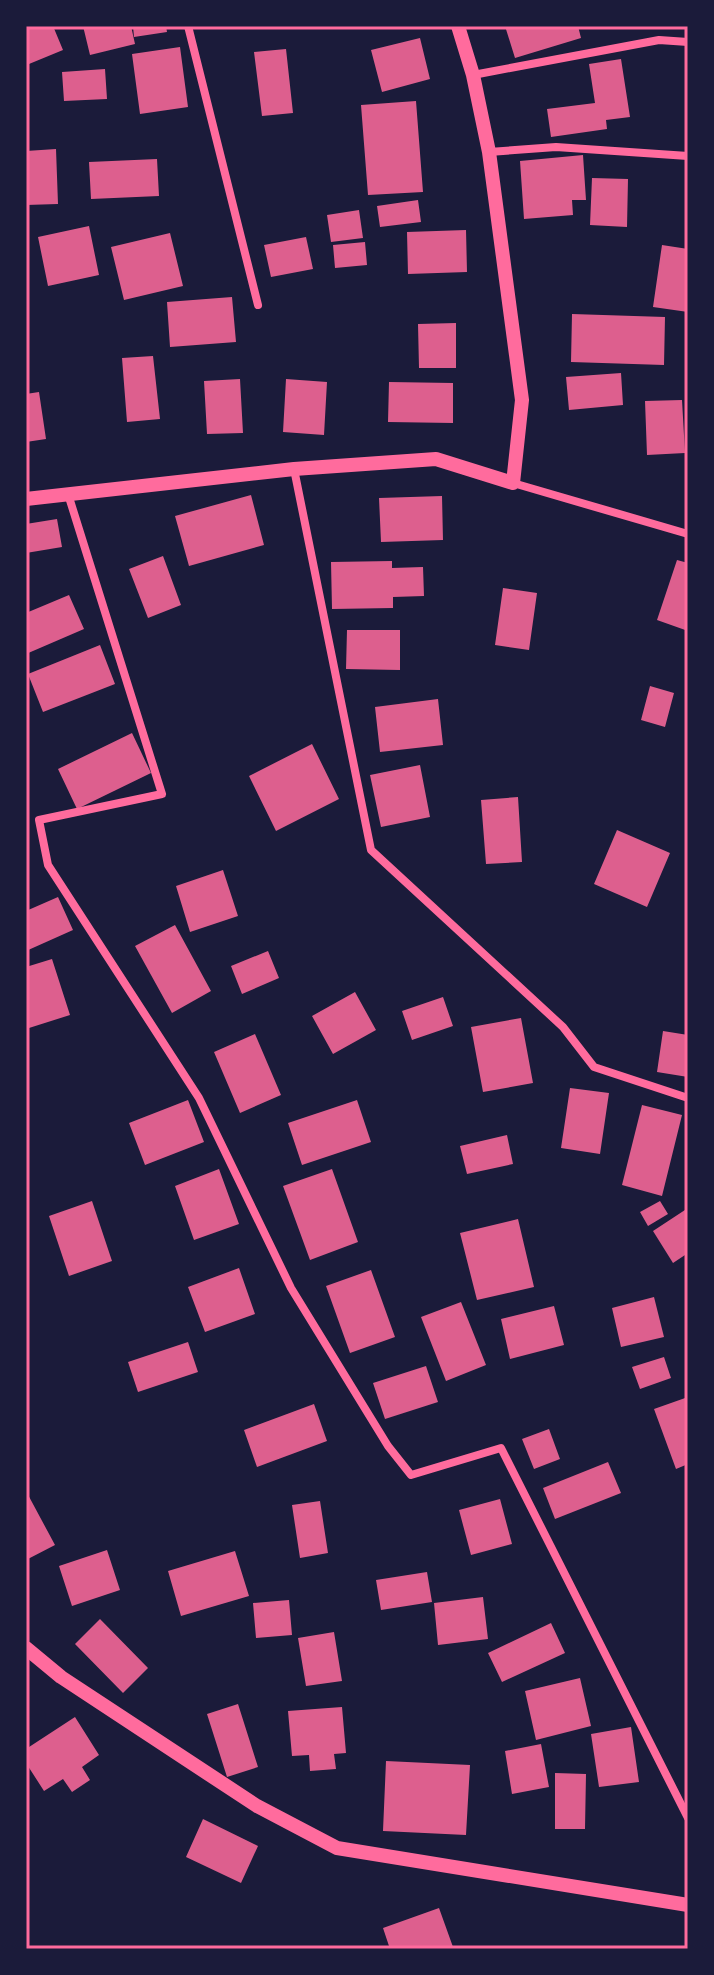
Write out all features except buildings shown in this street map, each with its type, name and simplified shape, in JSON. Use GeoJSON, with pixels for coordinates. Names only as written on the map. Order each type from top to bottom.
{"type":"FeatureCollection","features":[{"type":"Feature","properties":{"kind":"street"},"geometry":{"type":"LineString","coordinates":[[188,26],[258,305]]}},
{"type":"Feature","properties":{"kind":"street"},"geometry":{"type":"LineString","coordinates":[[458,26],[473,75],[489,152],[522,400],[513,483]]}},
{"type":"Feature","properties":{"kind":"street"},"geometry":{"type":"LineString","coordinates":[[473,75],[659,40],[688,42]]}},
{"type":"Feature","properties":{"kind":"street"},"geometry":{"type":"LineString","coordinates":[[489,152],[556,147],[688,156]]}},
{"type":"Feature","properties":{"kind":"street"},"geometry":{"type":"LineString","coordinates":[[26,499],[294,469],[436,459],[688,534]]}},
{"type":"Feature","properties":{"kind":"street"},"geometry":{"type":"LineString","coordinates":[[294,469],[371,850],[563,1027],[594,1067],[688,1098]]}},
{"type":"Feature","properties":{"kind":"street"},"geometry":{"type":"LineString","coordinates":[[68,494],[162,794],[39,820],[48,865],[199,1098],[291,1288],[388,1446],[411,1475],[501,1448],[688,1818]]}},
{"type":"Feature","properties":{"kind":"street"},"geometry":{"type":"LineString","coordinates":[[26,1648],[61,1677],[257,1806],[337,1848],[688,1905]]}}]}
